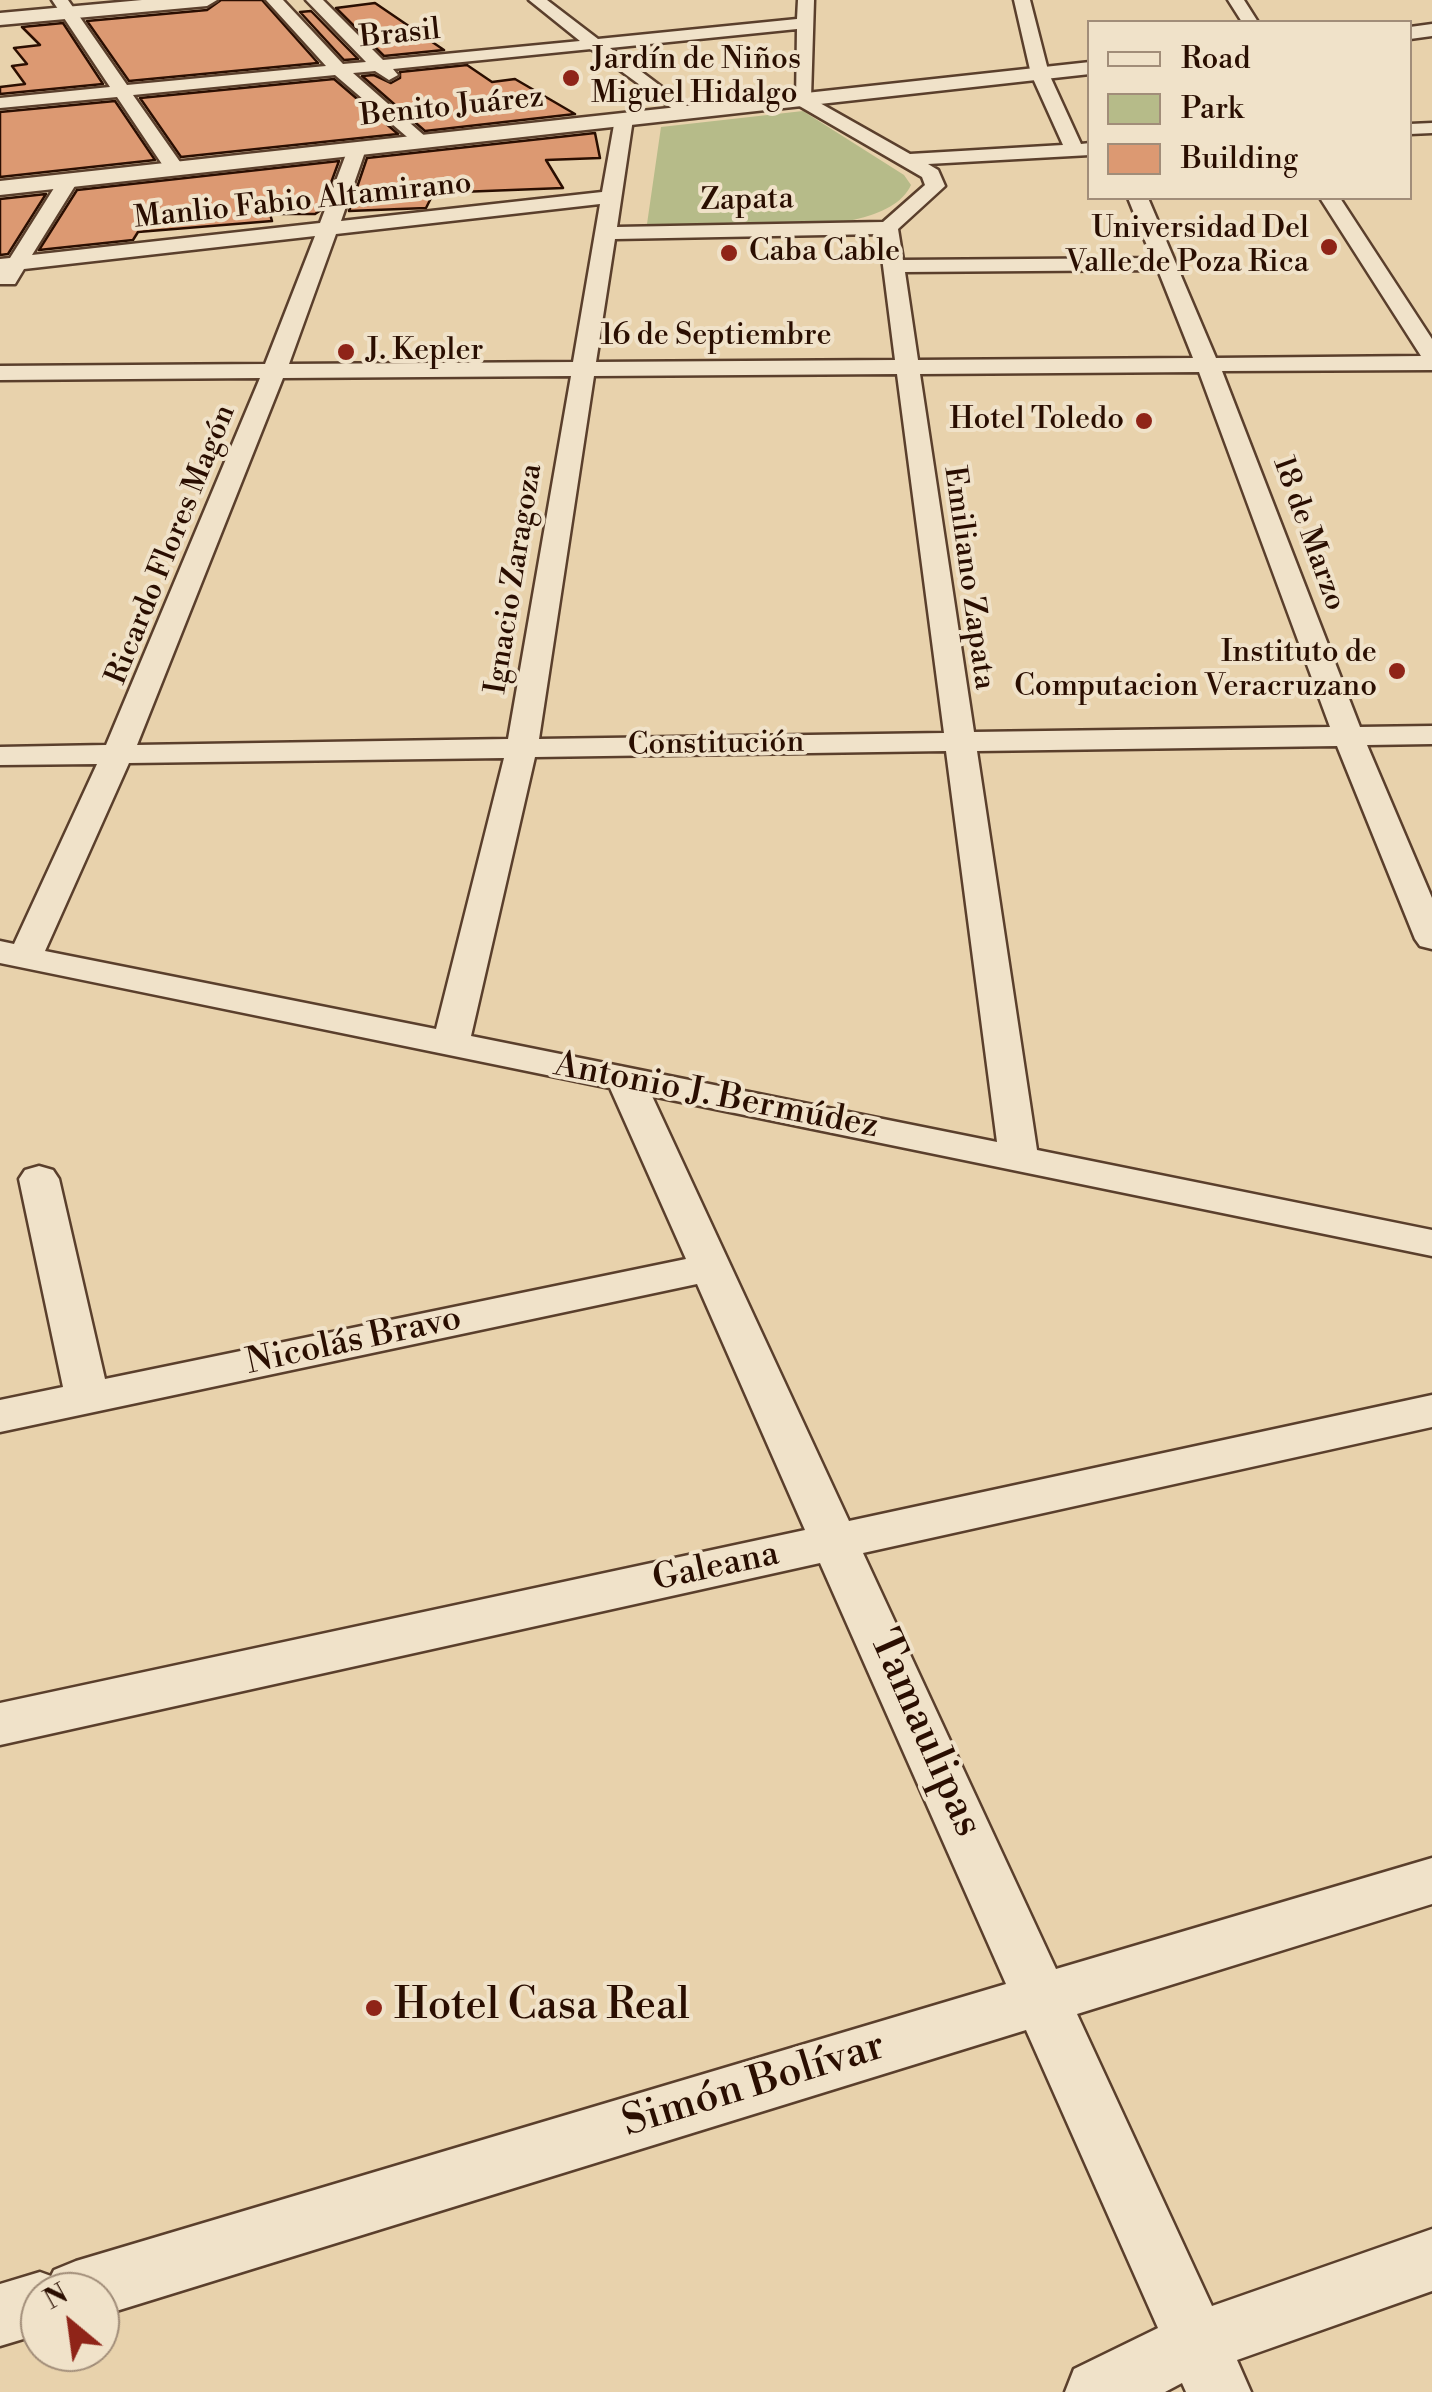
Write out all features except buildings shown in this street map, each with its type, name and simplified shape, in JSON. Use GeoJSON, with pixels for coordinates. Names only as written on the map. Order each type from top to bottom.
{"type":"FeatureCollection","features":[{"type":"Feature","properties":{"kind":"street"},"geometry":{"type":"LineString","coordinates":[[0,19],[64,6],[207,0]]}},
{"type":"Feature","properties":{"kind":"street"},"geometry":{"type":"LineString","coordinates":[[274,0],[338,69],[420,142]]}},
{"type":"Feature","properties":{"kind":"street"},"geometry":{"type":"LineString","coordinates":[[314,0],[403,89]]}},
{"type":"Feature","properties":{"kind":"street"},"geometry":{"type":"LineString","coordinates":[[537,0],[686,113]]}},
{"type":"Feature","properties":{"kind":"street"},"geometry":{"type":"LineString","coordinates":[[806,0],[802,100],[918,167],[934,186],[888,228]]}},
{"type":"Feature","properties":{"kind":"street"},"geometry":{"type":"LineString","coordinates":[[918,167],[1082,149],[1040,74],[1022,0]]}},
{"type":"Feature","properties":{"kind":"street"},"geometry":{"type":"LineString","coordinates":[[64,6],[175,169]]}},
{"type":"Feature","properties":{"kind":"street","name":"Brasil"},"geometry":{"type":"LineString","coordinates":[[0,104],[806,23]]}},
{"type":"Feature","properties":{"kind":"street","name":"Benito Juárez"},"geometry":{"type":"LineString","coordinates":[[0,188],[420,142],[446,132],[624,120],[1087,68]]}},
{"type":"Feature","properties":{"kind":"street","name":"Ignacio Zaragoza"},"geometry":{"type":"LineString","coordinates":[[451,1044],[522,748],[580,368],[624,120]]}},
{"type":"Feature","properties":{"kind":"street","name":"Ricardo Flores Magón"},"geometry":{"type":"LineString","coordinates":[[12,955],[122,753],[278,371],[357,149]]}},
{"type":"Feature","properties":{"kind":"street"},"geometry":{"type":"LineString","coordinates":[[918,167],[1087,165]]}},
{"type":"Feature","properties":{"kind":"street"},"geometry":{"type":"LineString","coordinates":[[0,290],[9,264],[68,181]]}},
{"type":"Feature","properties":{"kind":"street","name":"Manlio Fabio Altamirano"},"geometry":{"type":"LineString","coordinates":[[9,264],[327,232],[613,197]]}},
{"type":"Feature","properties":{"kind":"street","name":"18 de Marzo"},"geometry":{"type":"LineString","coordinates":[[1139,200],[1243,450],[1348,736],[1432,939]]}},
{"type":"Feature","properties":{"kind":"street"},"geometry":{"type":"LineString","coordinates":[[1331,200],[1432,359]]}},
{"type":"Feature","properties":{"kind":"street","name":"Zapata"},"geometry":{"type":"LineString","coordinates":[[606,233],[888,228]]}},
{"type":"Feature","properties":{"kind":"street","name":"Emiliano Zapata"},"geometry":{"type":"LineString","coordinates":[[888,228],[1018,1159]]}},
{"type":"Feature","properties":{"kind":"street"},"geometry":{"type":"LineString","coordinates":[[891,266],[1165,264]]}},
{"type":"Feature","properties":{"kind":"street","name":"16 de Septiembre"},"geometry":{"type":"LineString","coordinates":[[0,372],[1432,359]]}},
{"type":"Feature","properties":{"kind":"street","name":"Constitución"},"geometry":{"type":"LineString","coordinates":[[0,756],[1432,735]]}},
{"type":"Feature","properties":{"kind":"street","name":"Antonio J. Bermúdez"},"geometry":{"type":"LineString","coordinates":[[12,955],[1432,1242]]}},
{"type":"Feature","properties":{"kind":"street","name":"Tamaulipas"},"geometry":{"type":"LineString","coordinates":[[626,1079],[708,1268],[837,1541],[1044,1998],[1207,2368]]}},
{"type":"Feature","properties":{"kind":"street"},"geometry":{"type":"LineString","coordinates":[[39,1179],[87,1397]]}},
{"type":"Feature","properties":{"kind":"street","name":"Nicolás Bravo"},"geometry":{"type":"LineString","coordinates":[[0,1416],[708,1268]]}},
{"type":"Feature","properties":{"kind":"street","name":"Galeana"},"geometry":{"type":"LineString","coordinates":[[0,1724],[1432,1411]]}},
{"type":"Feature","properties":{"kind":"street","name":"Simón Bolívar"},"geometry":{"type":"LineString","coordinates":[[120,2279],[1432,1881]]}},
{"type":"Feature","properties":{"kind":"street"},"geometry":{"type":"LineString","coordinates":[[1097,2392],[1207,2368],[1432,2260]]}},
{"type":"Feature","properties":{"kind":"green space"},"geometry":{"type":"Polygon","coordinates":[[[803,111],[904,175],[911,185],[894,204],[866,217],[831,224],[748,228],[647,224],[661,127],[803,111]]]}},
{"type":"Feature","properties":{"kind":"place","name":"Jardín de Niños Miguel Hidalgo"},"geometry":{"type":"Point","coordinates":[571,78]}},
{"type":"Feature","properties":{"kind":"place","name":"Universidad Del Valle de Poza Rica"},"geometry":{"type":"Point","coordinates":[1329,247]}},
{"type":"Feature","properties":{"kind":"place","name":"Caba Cable"},"geometry":{"type":"Point","coordinates":[729,253]}},
{"type":"Feature","properties":{"kind":"place","name":"J. Kepler"},"geometry":{"type":"Point","coordinates":[346,352]}},
{"type":"Feature","properties":{"kind":"place","name":"Hotel Toledo"},"geometry":{"type":"Point","coordinates":[1144,421]}},
{"type":"Feature","properties":{"kind":"place","name":"Instituto de Computacion Veracruzano"},"geometry":{"type":"Point","coordinates":[1397,671]}},
{"type":"Feature","properties":{"kind":"place","name":"Hotel Casa Real"},"geometry":{"type":"Point","coordinates":[374,2008]}}]}
